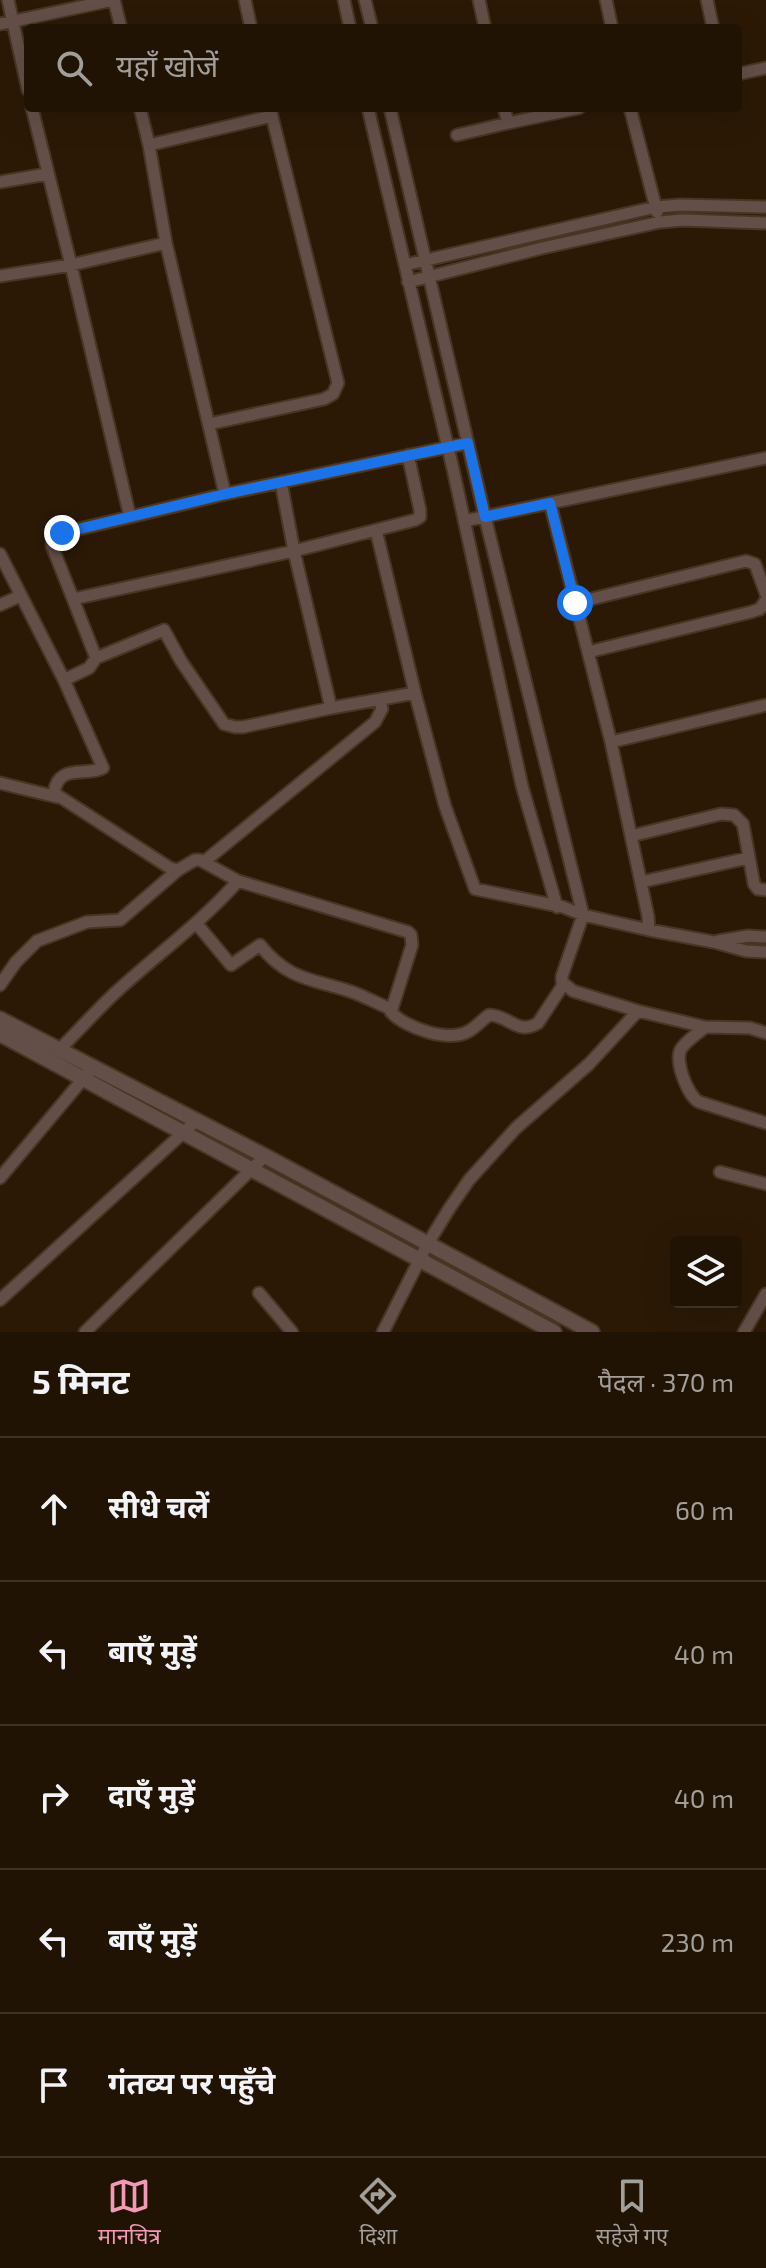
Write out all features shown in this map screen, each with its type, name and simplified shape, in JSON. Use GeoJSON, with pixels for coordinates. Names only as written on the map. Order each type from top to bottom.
{"type":"FeatureCollection","features":[{"type":"Feature","properties":{"kind":"street"},"geometry":{"type":"LineString","coordinates":[[8,0],[6,22],[24,78]]}},
{"type":"Feature","properties":{"kind":"street"},"geometry":{"type":"LineString","coordinates":[[6,22],[114,0],[120,24]]}},
{"type":"Feature","properties":{"kind":"street"},"geometry":{"type":"LineString","coordinates":[[245,0],[250,24]]}},
{"type":"Feature","properties":{"kind":"street"},"geometry":{"type":"LineString","coordinates":[[344,0],[349,24]]}},
{"type":"Feature","properties":{"kind":"street"},"geometry":{"type":"LineString","coordinates":[[365,0],[371,24]]}},
{"type":"Feature","properties":{"kind":"street"},"geometry":{"type":"LineString","coordinates":[[479,0],[484,24]]}},
{"type":"Feature","properties":{"kind":"street"},"geometry":{"type":"LineString","coordinates":[[606,0],[611,24]]}},
{"type":"Feature","properties":{"kind":"street"},"geometry":{"type":"LineString","coordinates":[[707,0],[712,24]]}},
{"type":"Feature","properties":{"kind":"street"},"geometry":{"type":"LineString","coordinates":[[742,73],[766,68]]}},
{"type":"Feature","properties":{"kind":"street"},"geometry":{"type":"LineString","coordinates":[[33,112],[130,517]]}},
{"type":"Feature","properties":{"kind":"street"},"geometry":{"type":"LineString","coordinates":[[141,112],[166,243],[225,494]]}},
{"type":"Feature","properties":{"kind":"street"},"geometry":{"type":"LineString","coordinates":[[149,145],[271,112],[338,383],[333,394],[324,399],[209,424]]}},
{"type":"Feature","properties":{"kind":"street"},"geometry":{"type":"LineString","coordinates":[[369,112],[522,786],[557,907]]}},
{"type":"Feature","properties":{"kind":"street"},"geometry":{"type":"LineString","coordinates":[[0,985],[16,962],[43,937],[87,922],[120,920],[178,870],[197,859],[238,881],[408,932],[413,939],[412,945],[391,1009],[393,1016],[444,1037],[470,1031],[489,1015],[501,1016],[527,1029],[538,1023],[563,985],[562,976],[583,915],[485,517],[391,112]]}},
{"type":"Feature","properties":{"kind":"street"},"geometry":{"type":"LineString","coordinates":[[505,112],[508,123]]}},
{"type":"Feature","properties":{"kind":"street"},"geometry":{"type":"LineString","coordinates":[[457,135],[560,112]]}},
{"type":"Feature","properties":{"kind":"street"},"geometry":{"type":"LineString","coordinates":[[631,112],[660,222]]}},
{"type":"Feature","properties":{"kind":"street"},"geometry":{"type":"LineString","coordinates":[[0,182],[47,174]]}},
{"type":"Feature","properties":{"kind":"street"},"geometry":{"type":"LineString","coordinates":[[405,265],[656,207],[766,207]]}},
{"type":"Feature","properties":{"kind":"street"},"geometry":{"type":"LineString","coordinates":[[408,282],[660,222],[766,223]]}},
{"type":"Feature","properties":{"kind":"street"},"geometry":{"type":"LineString","coordinates":[[0,276],[71,265],[166,243]]}},
{"type":"Feature","properties":{"kind":"street"},"geometry":{"type":"LineString","coordinates":[[96,658],[52,546],[52,541],[62,533],[225,494],[468,443]]}},
{"type":"Feature","properties":{"kind":"street"},"geometry":{"type":"LineString","coordinates":[[73,599],[294,551],[415,520],[420,517],[420,510],[408,455]]}},
{"type":"Feature","properties":{"kind":"street"},"geometry":{"type":"LineString","coordinates":[[464,521],[766,458]]}},
{"type":"Feature","properties":{"kind":"street"},"geometry":{"type":"LineString","coordinates":[[281,482],[331,708]]}},
{"type":"Feature","properties":{"kind":"street"},"geometry":{"type":"LineString","coordinates":[[550,503],[611,742],[649,930]]}},
{"type":"Feature","properties":{"kind":"street"},"geometry":{"type":"LineString","coordinates":[[376,530],[445,806],[475,889],[649,930],[746,951],[766,952]]}},
{"type":"Feature","properties":{"kind":"street"},"geometry":{"type":"LineString","coordinates":[[0,554],[103,764],[98,771],[67,773],[55,786],[54,793],[170,868],[178,870]]}},
{"type":"Feature","properties":{"kind":"street"},"geometry":{"type":"LineString","coordinates":[[575,603],[746,561],[755,564],[766,597],[760,609],[751,612],[588,652]]}},
{"type":"Feature","properties":{"kind":"street"},"geometry":{"type":"LineString","coordinates":[[0,605],[20,596]]}},
{"type":"Feature","properties":{"kind":"street"},"geometry":{"type":"LineString","coordinates":[[64,680],[89,668],[96,658],[164,630],[199,688],[224,724],[229,726],[243,727],[415,693]]}},
{"type":"Feature","properties":{"kind":"street"},"geometry":{"type":"LineString","coordinates":[[205,861],[375,722],[382,709],[380,700]]}},
{"type":"Feature","properties":{"kind":"street"},"geometry":{"type":"LineString","coordinates":[[611,742],[766,705]]}},
{"type":"Feature","properties":{"kind":"street"},"geometry":{"type":"LineString","coordinates":[[0,783],[58,797]]}},
{"type":"Feature","properties":{"kind":"street"},"geometry":{"type":"LineString","coordinates":[[631,836],[726,813],[737,817],[743,824],[756,887],[766,890]]}},
{"type":"Feature","properties":{"kind":"street"},"geometry":{"type":"LineString","coordinates":[[641,882],[748,858]]}},
{"type":"Feature","properties":{"kind":"street"},"geometry":{"type":"LineString","coordinates":[[58,1051],[238,881]]}},
{"type":"Feature","properties":{"kind":"street"},"geometry":{"type":"LineString","coordinates":[[196,923],[231,965],[260,945],[273,961],[304,979],[354,993],[391,1009]]}},
{"type":"Feature","properties":{"kind":"street"},"geometry":{"type":"LineString","coordinates":[[714,942],[748,936],[766,937]]}},
{"type":"Feature","properties":{"kind":"street"},"geometry":{"type":"LineString","coordinates":[[563,985],[638,1011],[705,1027],[750,1028],[766,1033]]}},
{"type":"Feature","properties":{"kind":"street"},"geometry":{"type":"LineString","coordinates":[[383,1332],[427,1245],[449,1209],[490,1156],[516,1128],[589,1064],[638,1011]]}},
{"type":"Feature","properties":{"kind":"street"},"geometry":{"type":"LineString","coordinates":[[0,1019],[58,1051],[184,1133],[554,1332]]}},
{"type":"Feature","properties":{"kind":"street"},"geometry":{"type":"LineString","coordinates":[[705,1027],[681,1048],[679,1056],[691,1097],[766,1123]]}},
{"type":"Feature","properties":{"kind":"street"},"geometry":{"type":"LineString","coordinates":[[0,1034],[196,1121],[592,1332]]}},
{"type":"Feature","properties":{"kind":"street"},"geometry":{"type":"LineString","coordinates":[[0,1178],[89,1073]]}},
{"type":"Feature","properties":{"kind":"street"},"geometry":{"type":"LineString","coordinates":[[2,1294],[196,1121]]}},
{"type":"Feature","properties":{"kind":"street"},"geometry":{"type":"LineString","coordinates":[[85,1332],[265,1156]]}},
{"type":"Feature","properties":{"kind":"street"},"geometry":{"type":"LineString","coordinates":[[720,1172],[766,1184]]}},
{"type":"Feature","properties":{"kind":"street"},"geometry":{"type":"LineString","coordinates":[[259,1293],[292,1332]]}},
{"type":"Feature","properties":{"kind":"street"},"geometry":{"type":"LineString","coordinates":[[744,1332],[766,1294]]}},
{"type":"Feature","properties":{"kind":"route"},"geometry":{"type":"LineString","coordinates":[[62,533],[225,494],[468,443],[485,517],[550,503],[575,603]]}}]}
